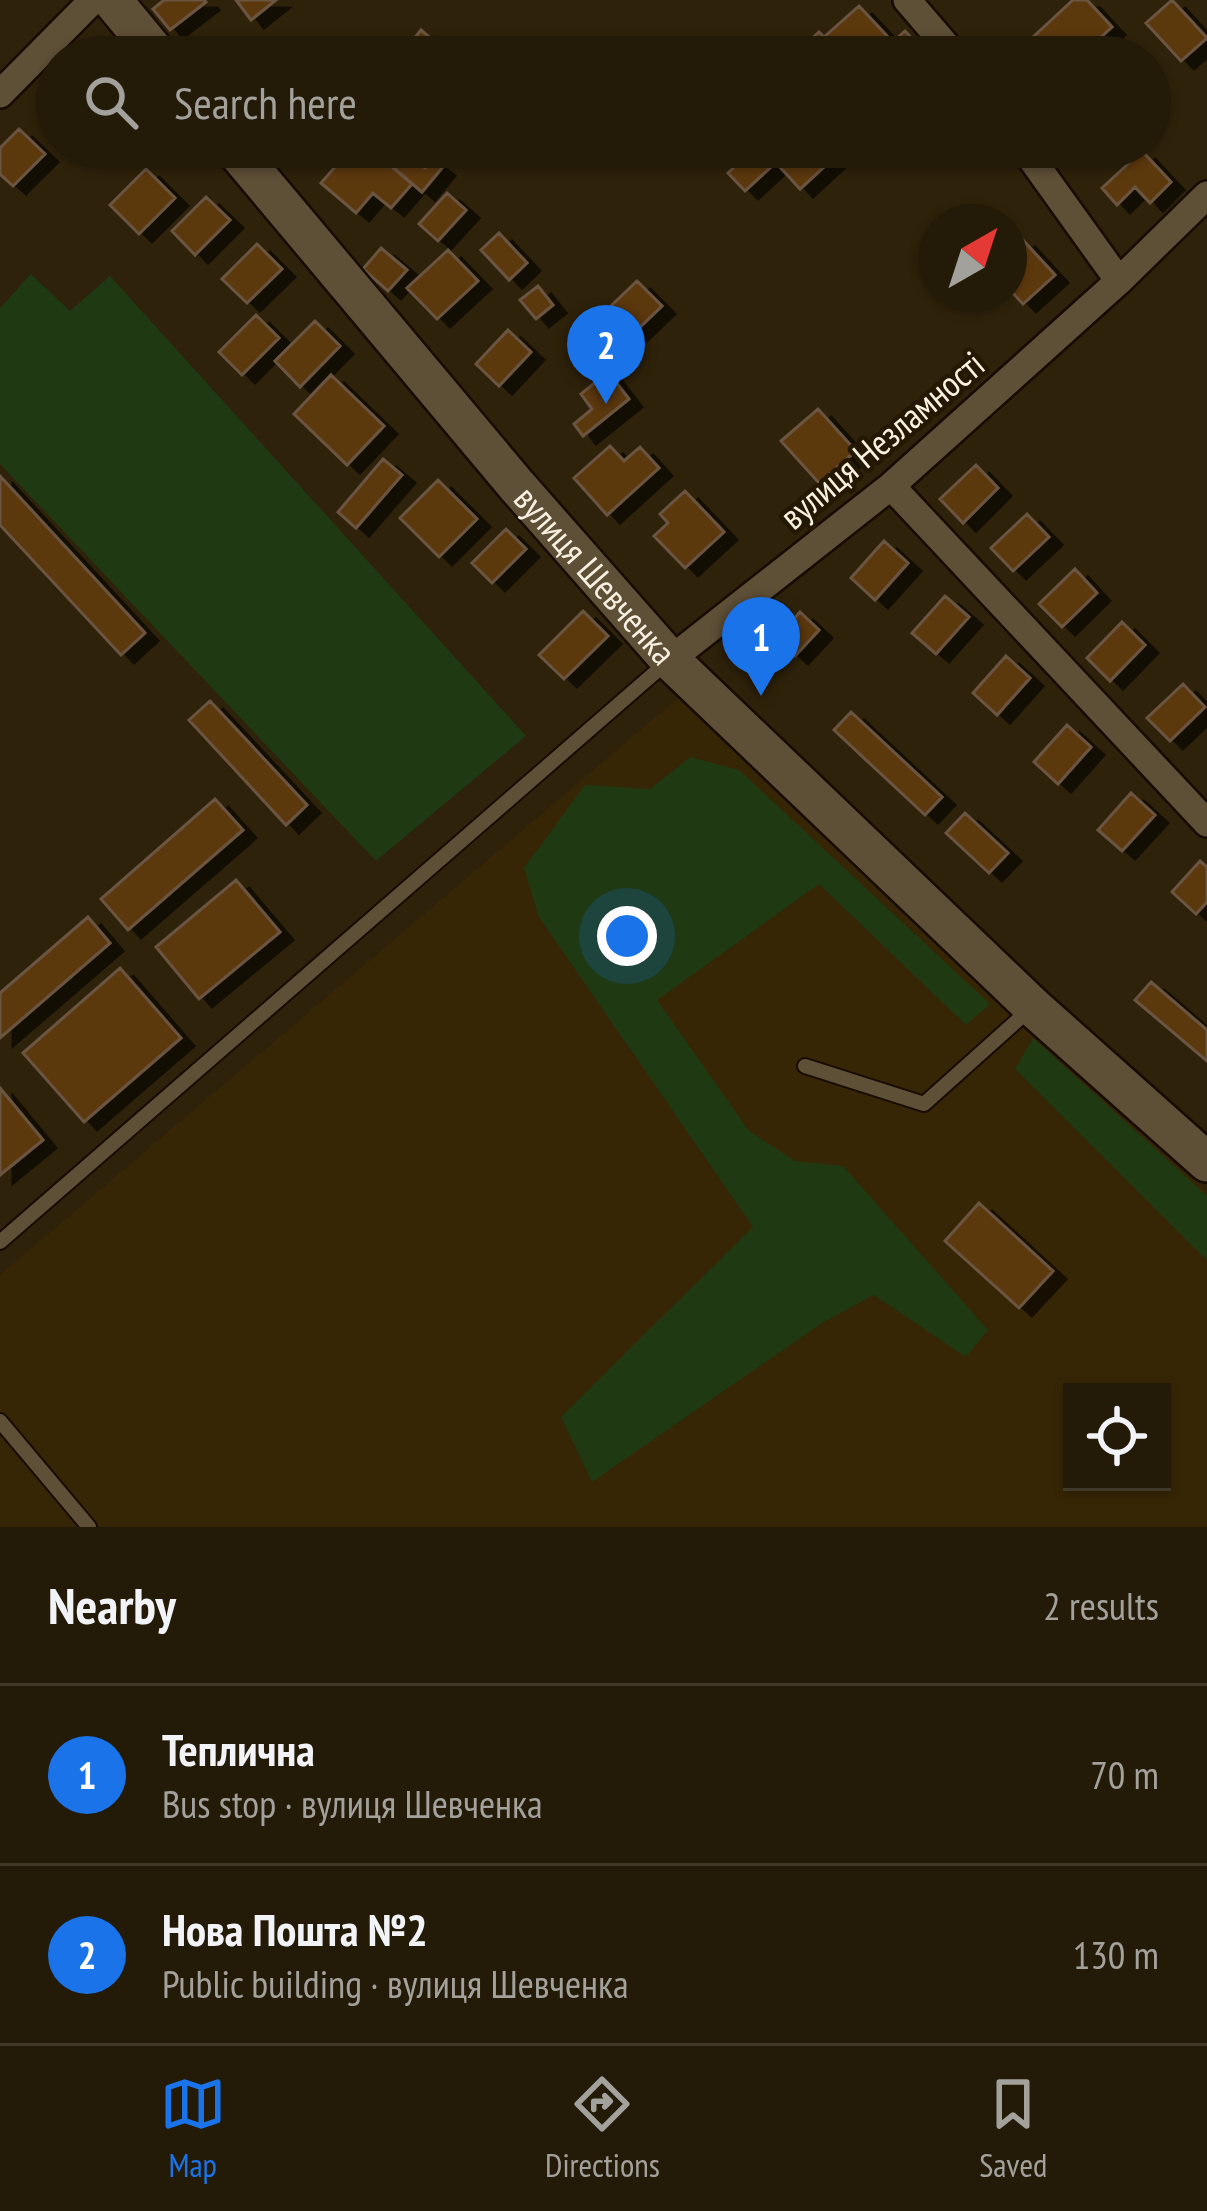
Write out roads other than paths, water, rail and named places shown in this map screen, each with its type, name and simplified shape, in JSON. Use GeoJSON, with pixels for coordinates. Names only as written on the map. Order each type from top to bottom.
{"type":"FeatureCollection","features":[{"type":"Feature","properties":{"kind":"street"},"geometry":{"type":"LineString","coordinates":[[57,36],[93,0]]}},
{"type":"Feature","properties":{"kind":"street"},"geometry":{"type":"LineString","coordinates":[[112,0],[142,36]]}},
{"type":"Feature","properties":{"kind":"street"},"geometry":{"type":"LineString","coordinates":[[908,0],[938,36]]}},
{"type":"Feature","properties":{"kind":"street"},"geometry":{"type":"LineString","coordinates":[[0,94],[36,58]]}},
{"type":"Feature","properties":{"kind":"street","name":"вулиця Шевченка"},"geometry":{"type":"LineString","coordinates":[[250,168],[486,451],[670,660],[1033,1007],[1207,1162]]}},
{"type":"Feature","properties":{"kind":"street"},"geometry":{"type":"LineString","coordinates":[[1038,168],[1119,281]]}},
{"type":"Feature","properties":{"kind":"street","name":"вулиця Незламності"},"geometry":{"type":"LineString","coordinates":[[670,660],[891,486],[1119,281],[1207,195]]}},
{"type":"Feature","properties":{"kind":"street"},"geometry":{"type":"LineString","coordinates":[[891,486],[1207,823]]}},
{"type":"Feature","properties":{"kind":"lane"},"geometry":{"type":"LineString","coordinates":[[0,1242],[670,660]]}},
{"type":"Feature","properties":{"kind":"lane"},"geometry":{"type":"LineString","coordinates":[[806,1066],[924,1104],[1033,1007]]}},
{"type":"Feature","properties":{"kind":"lane"},"geometry":{"type":"LineString","coordinates":[[0,1421],[89,1527]]}},
{"type":"Feature","properties":{"kind":"place","name":"Нова Пошта №2"},"geometry":{"type":"Point","coordinates":[606,404]}},
{"type":"Feature","properties":{"kind":"place","name":"Теплична"},"geometry":{"type":"Point","coordinates":[761,696]}}]}
